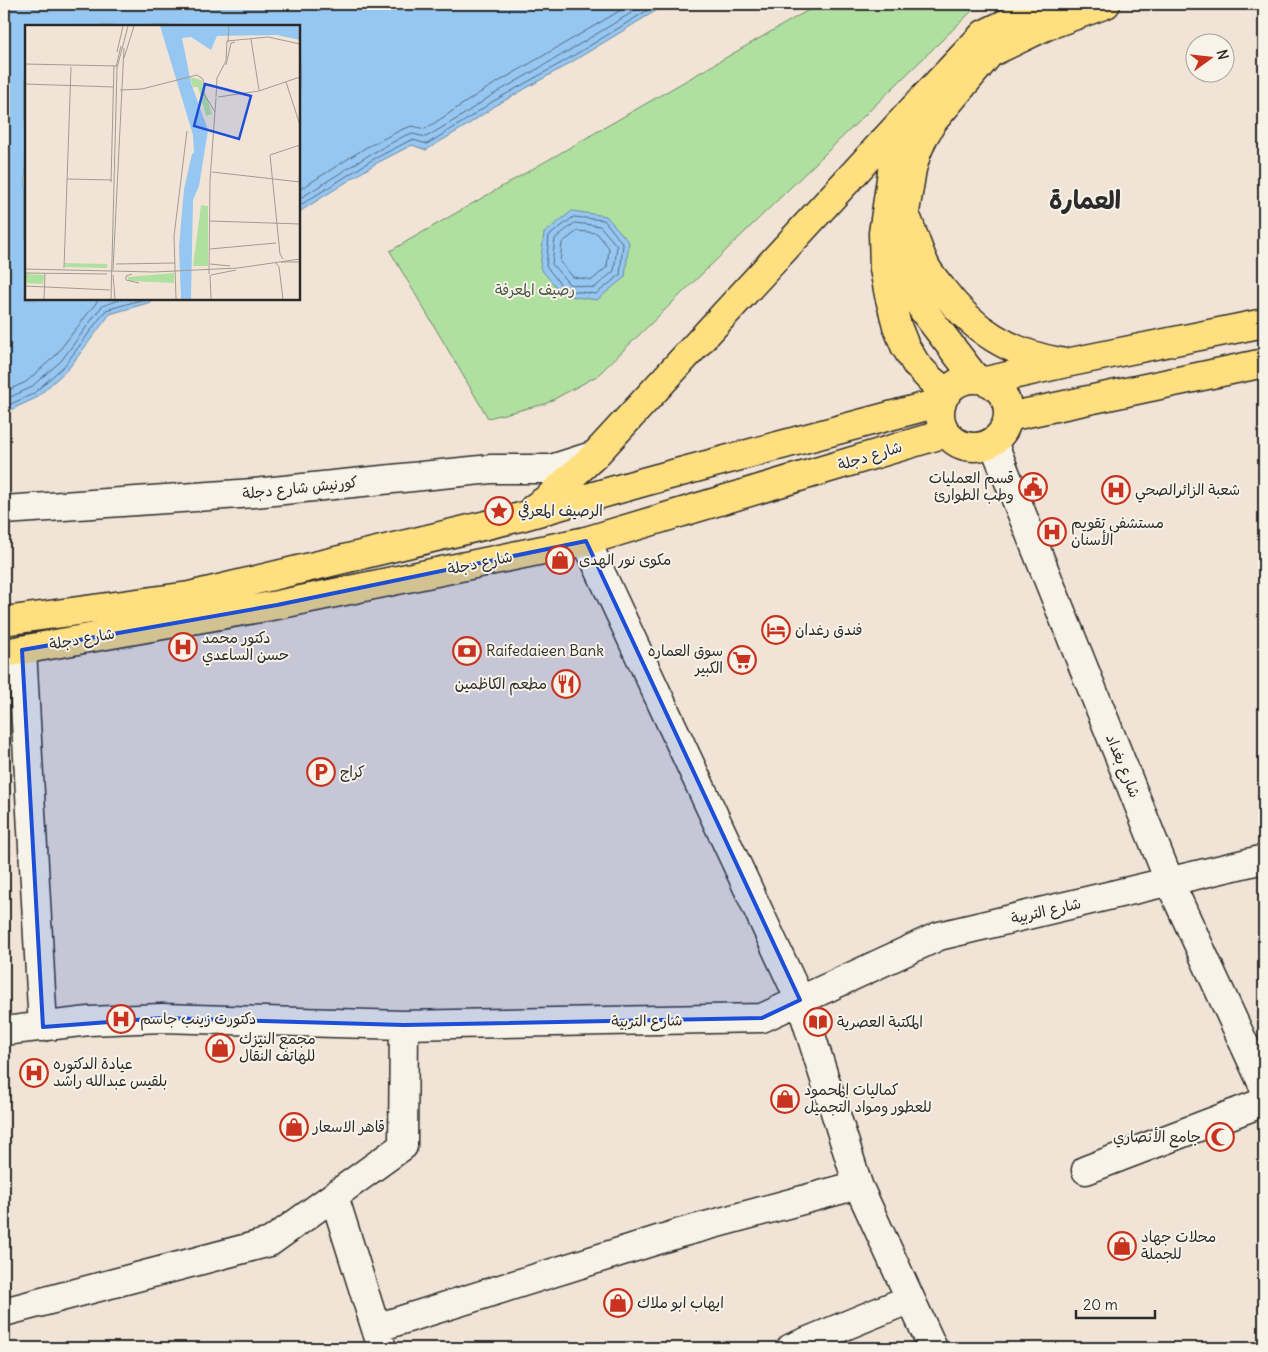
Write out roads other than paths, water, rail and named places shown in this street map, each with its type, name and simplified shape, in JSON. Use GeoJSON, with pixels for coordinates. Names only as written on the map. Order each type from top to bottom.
{"type":"FeatureCollection","features":[{"type":"Feature","properties":{"kind":"main road"},"geometry":{"type":"LineString","coordinates":[[944,397],[905,346],[888,295],[884,269],[883,233],[894,158],[924,113],[984,34],[1036,9],[1052,4]]}},
{"type":"Feature","properties":{"kind":"main road"},"geometry":{"type":"LineString","coordinates":[[520,517],[547,499],[595,455],[924,113],[990,53],[1046,26],[1106,4]]}},
{"type":"Feature","properties":{"kind":"main road"},"geometry":{"type":"LineString","coordinates":[[924,113],[905,212],[902,240],[903,265],[910,289],[923,310],[981,380],[996,387],[1003,395],[1008,417],[1001,435],[993,442],[984,446],[968,446],[953,440],[946,433],[941,423],[940,412],[944,397],[960,383],[981,380],[1264,323]]}},
{"type":"Feature","properties":{"kind":"main road"},"geometry":{"type":"LineString","coordinates":[[905,212],[926,268],[967,318],[1001,342],[1022,352],[1066,363]]}},
{"type":"Feature","properties":{"kind":"main road"},"geometry":{"type":"LineString","coordinates":[[1008,417],[1264,363]]}},
{"type":"Feature","properties":{"kind":"main road","name":"شارع دجلة"},"geometry":{"type":"LineString","coordinates":[[4,621],[189,596],[520,517],[944,397]]}},
{"type":"Feature","properties":{"kind":"main road","name":"شارع دجلة"},"geometry":{"type":"LineString","coordinates":[[13,651],[277,605],[586,541],[946,433]]}},
{"type":"Feature","properties":{"kind":"street","name":"شارع بغداد"},"geometry":{"type":"LineString","coordinates":[[993,442],[1170,883],[1264,1087]]}},
{"type":"Feature","properties":{"kind":"street","name":"كورنيش شارع دجلة"},"geometry":{"type":"LineString","coordinates":[[4,510],[254,493],[491,469],[552,469],[595,455]]}},
{"type":"Feature","properties":{"kind":"street"},"geometry":{"type":"LineString","coordinates":[[586,541],[800,1000],[858,1185],[933,1348]]}},
{"type":"Feature","properties":{"kind":"street"},"geometry":{"type":"LineString","coordinates":[[13,651],[43,1027]]}},
{"type":"Feature","properties":{"kind":"street","name":"شارع التربية"},"geometry":{"type":"LineString","coordinates":[[4,1031],[89,1022],[162,1018],[404,1026],[762,1018],[939,936],[1170,883],[1264,859]]}},
{"type":"Feature","properties":{"kind":"street"},"geometry":{"type":"LineString","coordinates":[[4,1312],[270,1242],[403,1146],[404,1026]]}},
{"type":"Feature","properties":{"kind":"street"},"geometry":{"type":"LineString","coordinates":[[1086,1170],[1264,1102]]}},
{"type":"Feature","properties":{"kind":"street"},"geometry":{"type":"LineString","coordinates":[[334,1196],[379,1338],[680,1233],[858,1185]]}},
{"type":"Feature","properties":{"kind":"street"},"geometry":{"type":"LineString","coordinates":[[791,1348],[910,1299]]}},
{"type":"Feature","properties":{"kind":"water"},"geometry":{"type":"Polygon","coordinates":[[[4,4],[667,4],[495,106],[426,150],[412,145],[375,164],[300,211],[300,25],[25,25],[25,300],[158,300],[110,314],[69,368],[36,398],[4,413],[4,4]]]}},
{"type":"Feature","properties":{"kind":"water"},"geometry":{"type":"Polygon","coordinates":[[[572,211],[606,216],[629,242],[625,277],[597,300],[563,295],[540,268],[544,233],[572,211]]]}},
{"type":"Feature","properties":{"kind":"place","name":"قسم العمليات وطب الطوارئ"},"geometry":{"type":"Point","coordinates":[1033,487]}},
{"type":"Feature","properties":{"kind":"place","name":"شعبة الزائرالصحي"},"geometry":{"type":"Point","coordinates":[1116,490]}},
{"type":"Feature","properties":{"kind":"place","name":"الرصيف المعرفي"},"geometry":{"type":"Point","coordinates":[499,511]}},
{"type":"Feature","properties":{"kind":"place","name":"مستشفى تقويم الأسنان"},"geometry":{"type":"Point","coordinates":[1052,532]}},
{"type":"Feature","properties":{"kind":"place","name":"مكوى نور الهدى"},"geometry":{"type":"Point","coordinates":[560,560]}},
{"type":"Feature","properties":{"kind":"place","name":"فندق رغدان"},"geometry":{"type":"Point","coordinates":[776,630]}},
{"type":"Feature","properties":{"kind":"place","name":"دكتور محمد حسن الساعدي"},"geometry":{"type":"Point","coordinates":[183,647]}},
{"type":"Feature","properties":{"kind":"place","name":"Raifedaieen Bank"},"geometry":{"type":"Point","coordinates":[467,651]}},
{"type":"Feature","properties":{"kind":"place","name":"سوق العماره الكبير"},"geometry":{"type":"Point","coordinates":[742,660]}},
{"type":"Feature","properties":{"kind":"place","name":"مطعم الكاظمين"},"geometry":{"type":"Point","coordinates":[566,684]}},
{"type":"Feature","properties":{"kind":"place","name":"كراج"},"geometry":{"type":"Point","coordinates":[321,772]}},
{"type":"Feature","properties":{"kind":"place","name":"دكتورت زينب جاسم"},"geometry":{"type":"Point","coordinates":[121,1019]}},
{"type":"Feature","properties":{"kind":"place","name":"المكتبة العصرية"},"geometry":{"type":"Point","coordinates":[818,1022]}},
{"type":"Feature","properties":{"kind":"place","name":"مجمع النيزك للهاتف النقال"},"geometry":{"type":"Point","coordinates":[220,1048]}},
{"type":"Feature","properties":{"kind":"place","name":"عيادة الدكتوره بلقيس عبدالله راشد"},"geometry":{"type":"Point","coordinates":[34,1073]}},
{"type":"Feature","properties":{"kind":"place","name":"كماليات المحمود للعطور ومواد التجميل"},"geometry":{"type":"Point","coordinates":[785,1099]}},
{"type":"Feature","properties":{"kind":"place","name":"قاهر الاسعار"},"geometry":{"type":"Point","coordinates":[294,1127]}},
{"type":"Feature","properties":{"kind":"place","name":"جامع الأنصاري"},"geometry":{"type":"Point","coordinates":[1220,1137]}},
{"type":"Feature","properties":{"kind":"place","name":"محلات جهاد للجملة"},"geometry":{"type":"Point","coordinates":[1122,1246]}},
{"type":"Feature","properties":{"kind":"place","name":"ايهاب ابو ملاك"},"geometry":{"type":"Point","coordinates":[618,1303]}},
{"type":"Feature","properties":{"kind":"district","name":"العمارة"},"geometry":{"type":"Point","coordinates":[1085,200]}},
{"type":"Feature","properties":{"kind":"park label","name":"رصيف المعرفة"},"geometry":{"type":"Point","coordinates":[535,290]}}]}
